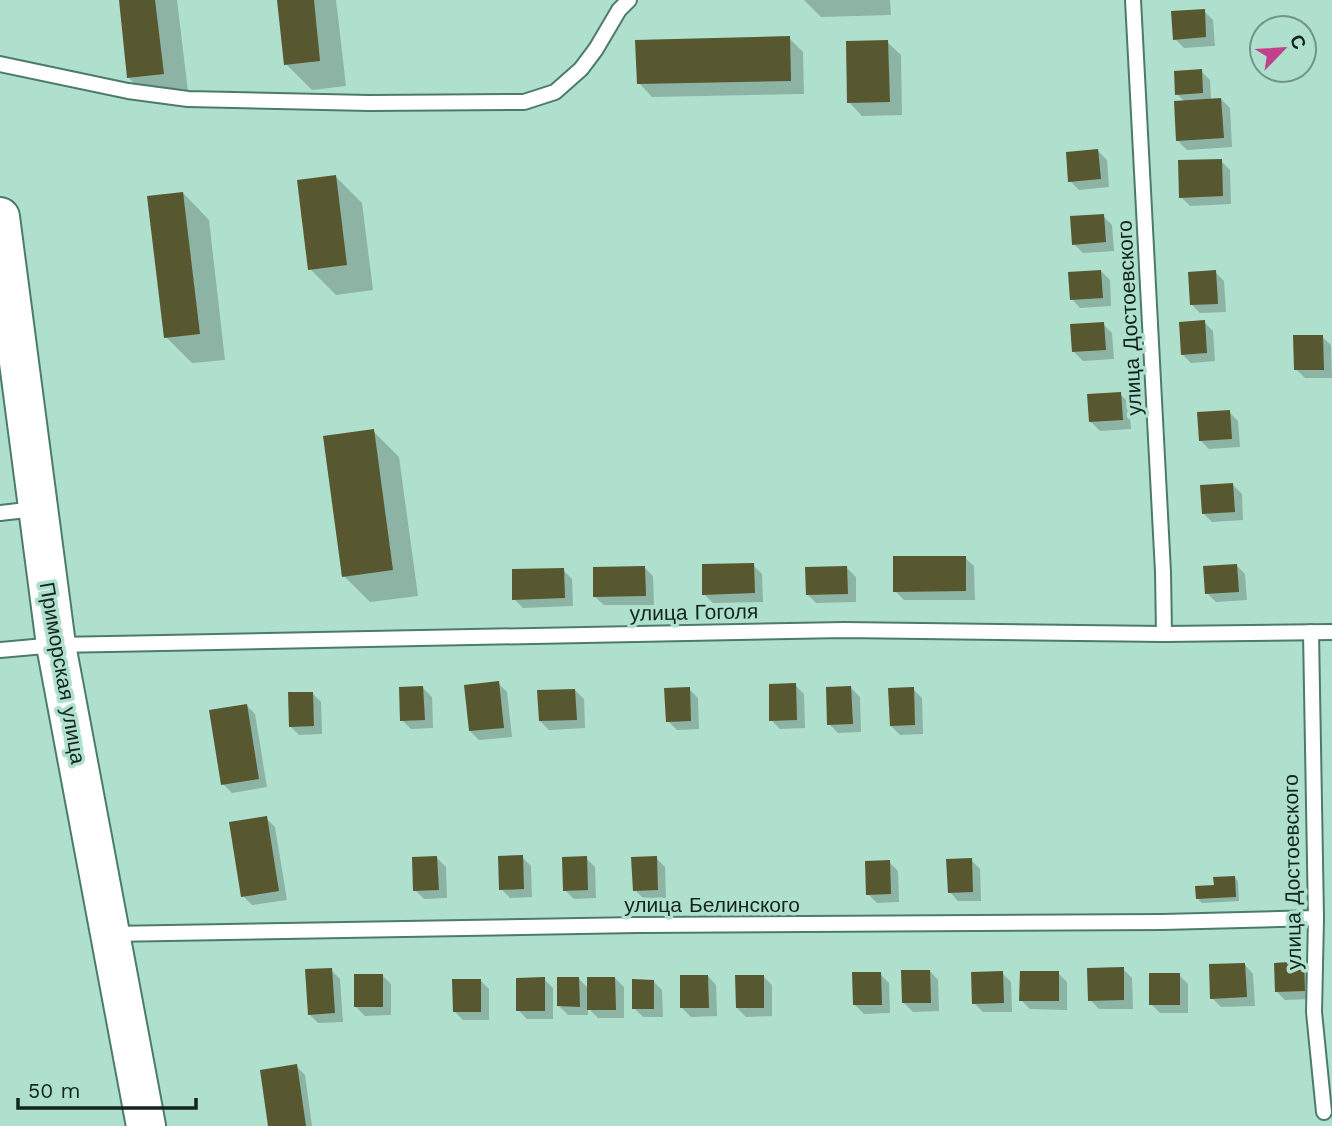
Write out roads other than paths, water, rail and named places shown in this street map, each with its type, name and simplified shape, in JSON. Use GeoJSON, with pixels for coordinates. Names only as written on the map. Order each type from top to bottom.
{"type":"FeatureCollection","features":[{"type":"Feature","properties":{"kind":"main road","name":"Приморская улица"},"geometry":{"type":"LineString","coordinates":[[0,218],[18,511],[56,645],[146,1126]]}},
{"type":"Feature","properties":{"kind":"lane"},"geometry":{"type":"LineString","coordinates":[[0,64],[128,91],[188,99],[369,103],[524,102],[555,92],[581,69],[619,10],[629,0]]}},
{"type":"Feature","properties":{"kind":"lane","name":"улица Достоевского"},"geometry":{"type":"LineString","coordinates":[[1133,0],[1164,634]]}},
{"type":"Feature","properties":{"kind":"lane","name":"улица Гоголя"},"geometry":{"type":"LineString","coordinates":[[0,650],[56,645],[844,630],[1164,634],[1332,632]]}},
{"type":"Feature","properties":{"kind":"lane","name":"улица Достоевского"},"geometry":{"type":"LineString","coordinates":[[1311,632],[1316,918],[1314,1012],[1324,1112]]}},
{"type":"Feature","properties":{"kind":"lane","name":"улица Белинского"},"geometry":{"type":"LineString","coordinates":[[109,934],[624,925],[1162,922],[1316,918]]}}]}
